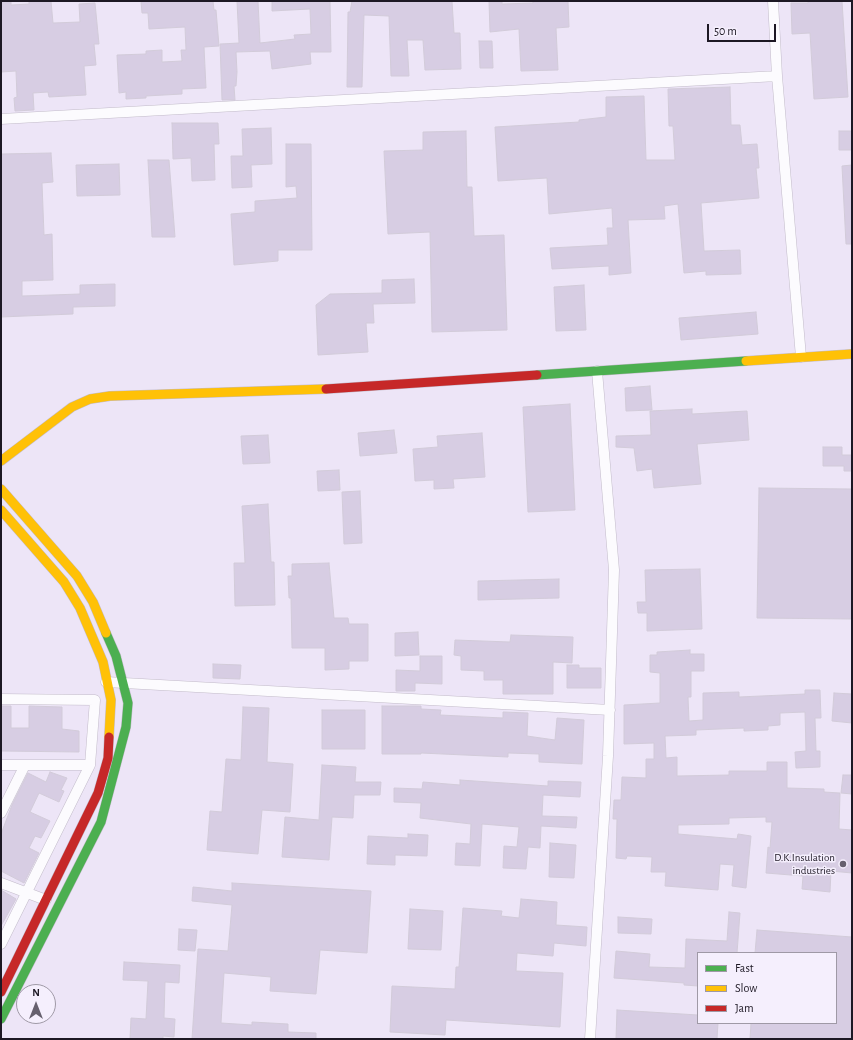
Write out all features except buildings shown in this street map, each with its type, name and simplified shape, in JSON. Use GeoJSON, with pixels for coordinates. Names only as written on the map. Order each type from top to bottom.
{"type":"FeatureCollection","features":[{"type":"Feature","properties":{"kind":"street"},"geometry":{"type":"LineString","coordinates":[[773,1],[777,76],[801,357]]}},
{"type":"Feature","properties":{"kind":"street"},"geometry":{"type":"LineString","coordinates":[[1,119],[777,76]]}},
{"type":"Feature","properties":{"kind":"street"},"geometry":{"type":"LineString","coordinates":[[1,461],[72,407],[90,399],[110,396],[330,389],[852,354]]}},
{"type":"Feature","properties":{"kind":"street"},"geometry":{"type":"LineString","coordinates":[[590,1039],[610,710],[614,570],[597,371]]}},
{"type":"Feature","properties":{"kind":"street"},"geometry":{"type":"LineString","coordinates":[[1,489],[77,576],[93,602],[116,656],[128,703],[126,727],[101,822],[82,864],[1,1019]]}},
{"type":"Feature","properties":{"kind":"street"},"geometry":{"type":"LineString","coordinates":[[1,510],[64,582],[80,608],[103,662],[111,700],[108,758],[98,793],[1,992]]}},
{"type":"Feature","properties":{"kind":"street"},"geometry":{"type":"LineString","coordinates":[[106,682],[610,710]]}},
{"type":"Feature","properties":{"kind":"street"},"geometry":{"type":"LineString","coordinates":[[1,700],[95,700],[90,766],[1,944]]}},
{"type":"Feature","properties":{"kind":"street"},"geometry":{"type":"LineString","coordinates":[[1,764],[90,766]]}},
{"type":"Feature","properties":{"kind":"street"},"geometry":{"type":"LineString","coordinates":[[1,813],[25,765]]}},
{"type":"Feature","properties":{"kind":"street"},"geometry":{"type":"LineString","coordinates":[[1,883],[46,900]]}},
{"type":"Feature","properties":{"kind":"traffic: fast"},"geometry":{"type":"LineString","coordinates":[[537,375],[746,361]]}},
{"type":"Feature","properties":{"kind":"traffic: fast"},"geometry":{"type":"LineString","coordinates":[[1,1019],[101,822],[126,727],[128,703],[116,656],[106,633]]}},
{"type":"Feature","properties":{"kind":"traffic: slow"},"geometry":{"type":"LineString","coordinates":[[746,361],[852,354]]}},
{"type":"Feature","properties":{"kind":"traffic: slow"},"geometry":{"type":"LineString","coordinates":[[1,461],[72,407],[90,399],[110,396],[326,389]]}},
{"type":"Feature","properties":{"kind":"traffic: slow"},"geometry":{"type":"LineString","coordinates":[[1,489],[77,576],[93,602],[106,633]]}},
{"type":"Feature","properties":{"kind":"traffic: slow"},"geometry":{"type":"LineString","coordinates":[[1,510],[64,582],[80,608],[103,662],[111,700],[109,737]]}},
{"type":"Feature","properties":{"kind":"traffic: jam"},"geometry":{"type":"LineString","coordinates":[[326,389],[537,375]]}},
{"type":"Feature","properties":{"kind":"traffic: jam"},"geometry":{"type":"LineString","coordinates":[[1,992],[98,793],[108,758],[109,737]]}},
{"type":"Feature","properties":{"kind":"place","name":"D.K.Insulation industries"},"geometry":{"type":"Point","coordinates":[843,864]}}]}
